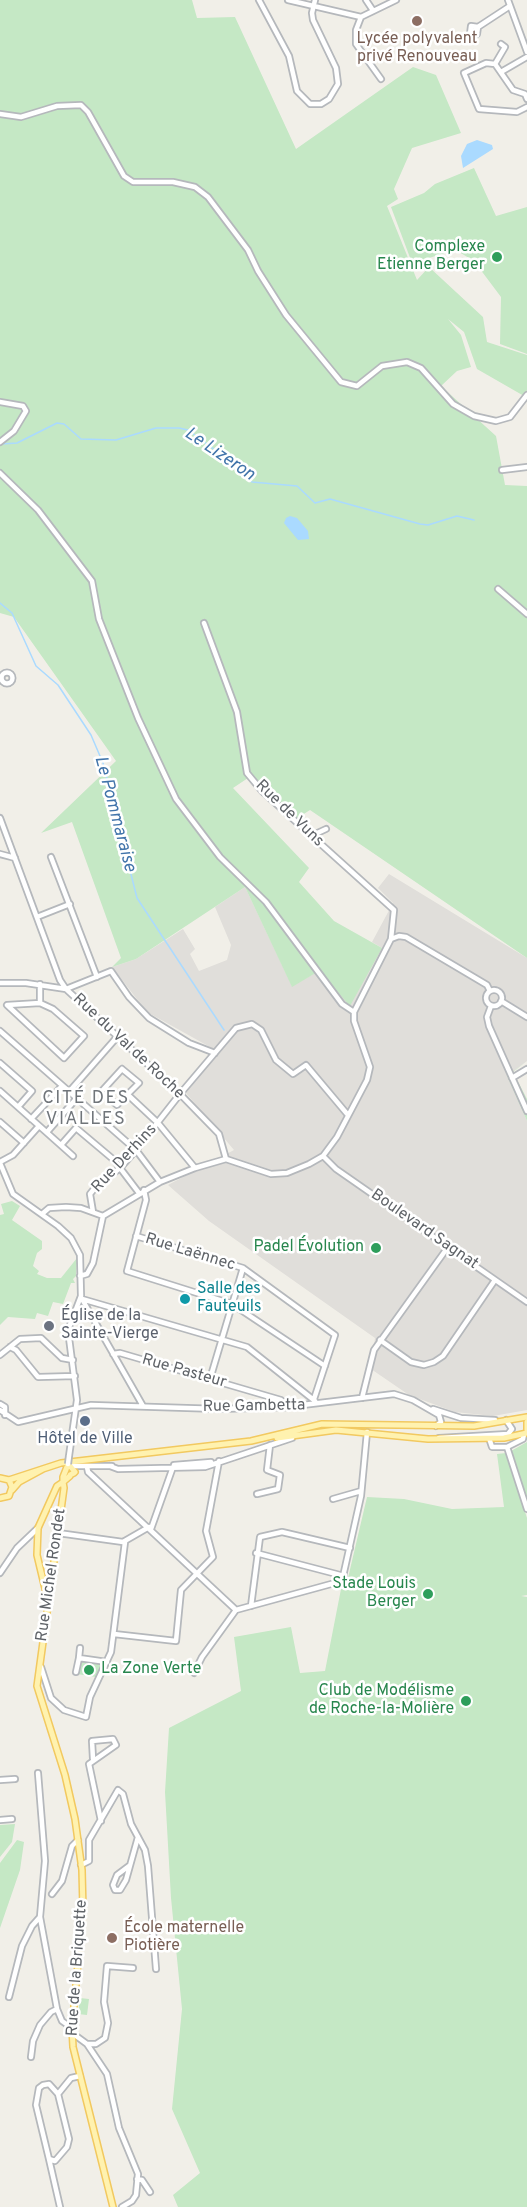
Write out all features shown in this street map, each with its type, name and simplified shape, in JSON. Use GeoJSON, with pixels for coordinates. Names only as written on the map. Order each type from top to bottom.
{"type":"FeatureCollection","features":[{"type":"Feature","properties":{"kind":"main road"},"geometry":{"type":"LineString","coordinates":[[0,1478],[9,1480],[45,1467],[75,1460],[229,1446],[336,1430],[436,1438],[489,1438],[526,1432],[527,1418],[474,1426],[322,1424],[268,1437],[207,1447]]}},
{"type":"Feature","properties":{"kind":"main road"},"geometry":{"type":"LineString","coordinates":[[1,1499],[9,1496],[19,1482],[45,1467]]}},
{"type":"Feature","properties":{"kind":"main road"},"geometry":{"type":"LineString","coordinates":[[48,1601],[37,1555],[38,1528],[57,1486],[64,1485],[70,1470]]}},
{"type":"Feature","properties":{"kind":"main road"},"geometry":{"type":"LineString","coordinates":[[9,1480],[12,1490]]}},
{"type":"Feature","properties":{"kind":"main road","name":"Rue Michel Rondet"},"geometry":{"type":"LineString","coordinates":[[49,1728],[37,1686],[64,1485]]}},
{"type":"Feature","properties":{"kind":"main road","name":"Rue de la Briquette"},"geometry":{"type":"LineString","coordinates":[[49,1728],[65,1775],[81,1865],[83,1910],[72,2031],[80,2076],[113,2207]]}},
{"type":"Feature","properties":{"kind":"street"},"geometry":{"type":"LineString","coordinates":[[259,0],[289,56],[297,91],[310,104],[321,104],[329,99],[338,84],[336,68],[314,21],[315,3]]}},
{"type":"Feature","properties":{"kind":"street"},"geometry":{"type":"LineString","coordinates":[[288,0],[315,3],[361,17]]}},
{"type":"Feature","properties":{"kind":"street"},"geometry":{"type":"LineString","coordinates":[[366,0],[372,9]]}},
{"type":"Feature","properties":{"kind":"street"},"geometry":{"type":"LineString","coordinates":[[381,79],[356,44],[356,30],[361,17],[372,9],[396,0]]}},
{"type":"Feature","properties":{"kind":"street"},"geometry":{"type":"LineString","coordinates":[[478,27],[509,3],[527,52]]}},
{"type":"Feature","properties":{"kind":"street"},"geometry":{"type":"LineString","coordinates":[[495,64],[505,47],[501,44]]}},
{"type":"Feature","properties":{"kind":"street"},"geometry":{"type":"LineString","coordinates":[[501,72],[527,57]]}},
{"type":"Feature","properties":{"kind":"street"},"geometry":{"type":"LineString","coordinates":[[527,99],[525,94],[513,90],[495,64],[486,63],[464,73],[475,105],[479,109],[517,112],[527,107]]}},
{"type":"Feature","properties":{"kind":"street"},"geometry":{"type":"LineString","coordinates":[[0,114],[21,117],[57,106],[81,105],[88,112],[124,176],[133,182],[173,183],[195,188],[208,197],[248,250],[258,271],[286,315],[341,382],[357,386],[382,366],[407,362],[421,368],[453,404],[474,416],[496,421],[510,417],[527,395]]}},
{"type":"Feature","properties":{"kind":"street"},"geometry":{"type":"LineString","coordinates":[[0,402],[23,406],[26,411],[14,431],[0,442]]}},
{"type":"Feature","properties":{"kind":"street"},"geometry":{"type":"LineString","coordinates":[[502,470],[527,467]]}},
{"type":"Feature","properties":{"kind":"street"},"geometry":{"type":"LineString","coordinates":[[0,473],[38,510],[92,581],[99,619],[138,718],[177,799],[220,857],[266,902],[342,1004],[354,1012]]}},
{"type":"Feature","properties":{"kind":"street"},"geometry":{"type":"LineString","coordinates":[[498,589],[527,614]]}},
{"type":"Feature","properties":{"kind":"street","name":"Rue de Vuns"},"geometry":{"type":"LineString","coordinates":[[204,623],[237,712],[247,773],[311,836],[394,910],[391,939]]}},
{"type":"Feature","properties":{"kind":"street"},"geometry":{"type":"LineString","coordinates":[[0,818],[66,989],[111,970],[129,997],[149,1018],[189,1043],[215,1053]]}},
{"type":"Feature","properties":{"kind":"street"},"geometry":{"type":"LineString","coordinates":[[311,836],[326,829]]}},
{"type":"Feature","properties":{"kind":"street"},"geometry":{"type":"LineString","coordinates":[[0,854],[15,858]]}},
{"type":"Feature","properties":{"kind":"street"},"geometry":{"type":"LineString","coordinates":[[51,857],[98,976]]}},
{"type":"Feature","properties":{"kind":"street"},"geometry":{"type":"LineString","coordinates":[[37,917],[70,904]]}},
{"type":"Feature","properties":{"kind":"street"},"geometry":{"type":"LineString","coordinates":[[80,1276],[87,1274],[93,1263],[103,1216],[141,1191],[195,1168],[226,1159],[271,1174],[288,1173],[323,1156],[337,1137],[367,1080],[370,1068],[354,1021],[354,1012],[391,939],[399,936],[406,938],[487,985],[490,991]]}},
{"type":"Feature","properties":{"kind":"street","name":"Rue du Val de Roche"},"geometry":{"type":"LineString","coordinates":[[0,983],[40,984],[66,989],[180,1094],[219,1134],[226,1159]]}},
{"type":"Feature","properties":{"kind":"street"},"geometry":{"type":"LineString","coordinates":[[40,984],[40,1003]]}},
{"type":"Feature","properties":{"kind":"street"},"geometry":{"type":"LineString","coordinates":[[490,991],[498,992],[501,1001],[527,1017]]}},
{"type":"Feature","properties":{"kind":"street"},"geometry":{"type":"LineString","coordinates":[[490,991],[486,1000],[491,1006]]}},
{"type":"Feature","properties":{"kind":"street"},"geometry":{"type":"LineString","coordinates":[[491,1006],[496,1006],[501,1001]]}},
{"type":"Feature","properties":{"kind":"street"},"geometry":{"type":"LineString","coordinates":[[40,1003],[53,1010],[84,1036],[64,1058],[7,1005],[40,1003]]}},
{"type":"Feature","properties":{"kind":"street"},"geometry":{"type":"LineString","coordinates":[[491,1006],[487,1017],[489,1026],[527,1111]]}},
{"type":"Feature","properties":{"kind":"street","name":"Rue Derhins"},"geometry":{"type":"LineString","coordinates":[[93,1212],[90,1194],[120,1168],[136,1150],[236,1028],[252,1024],[261,1030],[276,1060],[293,1074],[306,1065],[348,1114]]}},
{"type":"Feature","properties":{"kind":"street"},"geometry":{"type":"LineString","coordinates":[[0,1031],[61,1087],[136,1150],[160,1182]]}},
{"type":"Feature","properties":{"kind":"street"},"geometry":{"type":"LineString","coordinates":[[68,1093],[118,1036]]}},
{"type":"Feature","properties":{"kind":"street"},"geometry":{"type":"LineString","coordinates":[[0,1063],[32,1091],[18,1107]]}},
{"type":"Feature","properties":{"kind":"street"},"geometry":{"type":"LineString","coordinates":[[122,1069],[139,1083],[127,1094],[117,1106],[101,1092],[122,1069]]}},
{"type":"Feature","properties":{"kind":"street"},"geometry":{"type":"LineString","coordinates":[[512,1078],[527,1069]]}},
{"type":"Feature","properties":{"kind":"street"},"geometry":{"type":"LineString","coordinates":[[31,1119],[61,1087]]}},
{"type":"Feature","properties":{"kind":"street"},"geometry":{"type":"LineString","coordinates":[[0,1091],[73,1156]]}},
{"type":"Feature","properties":{"kind":"street"},"geometry":{"type":"LineString","coordinates":[[127,1094],[158,1123],[195,1168]]}},
{"type":"Feature","properties":{"kind":"street"},"geometry":{"type":"LineString","coordinates":[[47,1132],[76,1099]]}},
{"type":"Feature","properties":{"kind":"street"},"geometry":{"type":"LineString","coordinates":[[0,1122],[24,1143]]}},
{"type":"Feature","properties":{"kind":"street"},"geometry":{"type":"LineString","coordinates":[[39,1126],[13,1155],[0,1162],[14,1194],[42,1214],[73,1242],[81,1264],[82,1298],[143,1406]]}},
{"type":"Feature","properties":{"kind":"street"},"geometry":{"type":"LineString","coordinates":[[61,1145],[76,1128],[120,1168],[146,1200],[127,1271],[232,1304],[325,1366]]}},
{"type":"Feature","properties":{"kind":"street","name":"Boulevard Sagnat"},"geometry":{"type":"LineString","coordinates":[[323,1156],[336,1169],[525,1300]]}},
{"type":"Feature","properties":{"kind":"street"},"geometry":{"type":"LineString","coordinates":[[42,1214],[49,1208],[66,1207],[103,1216]]}},
{"type":"Feature","properties":{"kind":"street","name":"Rue Laënnec"},"geometry":{"type":"LineString","coordinates":[[136,1236],[243,1268],[335,1335],[315,1402]]}},
{"type":"Feature","properties":{"kind":"street"},"geometry":{"type":"LineString","coordinates":[[362,1398],[370,1358],[380,1340],[408,1305],[448,1247]]}},
{"type":"Feature","properties":{"kind":"street"},"geometry":{"type":"LineString","coordinates":[[210,1379],[243,1268]]}},
{"type":"Feature","properties":{"kind":"street"},"geometry":{"type":"LineString","coordinates":[[380,1340],[411,1362],[424,1365],[434,1362],[443,1356],[495,1280]]}},
{"type":"Feature","properties":{"kind":"street"},"geometry":{"type":"LineString","coordinates":[[525,1300],[527,1293]]}},
{"type":"Feature","properties":{"kind":"street"},"geometry":{"type":"LineString","coordinates":[[82,1298],[247,1347],[315,1402]]}},
{"type":"Feature","properties":{"kind":"street"},"geometry":{"type":"LineString","coordinates":[[82,1298],[68,1330],[75,1376],[76,1409],[69,1456],[70,1470],[110,1466],[118,1469],[205,1467],[306,1433]]}},
{"type":"Feature","properties":{"kind":"street"},"geometry":{"type":"LineString","coordinates":[[0,1355],[20,1340],[41,1338],[62,1358],[73,1360]]}},
{"type":"Feature","properties":{"kind":"street"},"geometry":{"type":"LineString","coordinates":[[9,1347],[16,1350],[39,1377],[75,1376]]}},
{"type":"Feature","properties":{"kind":"street","name":"Rue Pasteur"},"geometry":{"type":"LineString","coordinates":[[113,1354],[120,1353],[281,1400],[286,1407]]}},
{"type":"Feature","properties":{"kind":"street","name":"Rue Gambetta"},"geometry":{"type":"LineString","coordinates":[[5,1415],[18,1422],[91,1405],[219,1409],[286,1407],[394,1394],[461,1418],[507,1421]]}},
{"type":"Feature","properties":{"kind":"street"},"geometry":{"type":"LineString","coordinates":[[0,1404],[4,1407],[5,1415]]}},
{"type":"Feature","properties":{"kind":"street"},"geometry":{"type":"LineString","coordinates":[[428,1408],[441,1419],[439,1425],[435,1426]]}},
{"type":"Feature","properties":{"kind":"street"},"geometry":{"type":"LineString","coordinates":[[0,1410],[5,1415]]}},
{"type":"Feature","properties":{"kind":"street"},"geometry":{"type":"LineString","coordinates":[[436,1438],[447,1435],[508,1434],[512,1431],[507,1421]]}},
{"type":"Feature","properties":{"kind":"street"},"geometry":{"type":"LineString","coordinates":[[194,1673],[202,1657],[236,1610],[342,1581],[361,1491],[367,1432]]}},
{"type":"Feature","properties":{"kind":"street"},"geometry":{"type":"LineString","coordinates":[[489,1438],[492,1447],[507,1447],[523,1439],[526,1432]]}},
{"type":"Feature","properties":{"kind":"street"},"geometry":{"type":"LineString","coordinates":[[257,1494],[278,1489],[280,1475],[267,1470],[270,1445]]}},
{"type":"Feature","properties":{"kind":"street"},"geometry":{"type":"LineString","coordinates":[[507,1447],[527,1509]]}},
{"type":"Feature","properties":{"kind":"street"},"geometry":{"type":"LineString","coordinates":[[114,1634],[176,1641],[181,1590],[213,1557],[206,1531],[219,1461]]}},
{"type":"Feature","properties":{"kind":"street"},"geometry":{"type":"LineString","coordinates":[[58,1533],[125,1542],[150,1528],[173,1466]]}},
{"type":"Feature","properties":{"kind":"street"},"geometry":{"type":"LineString","coordinates":[[87,1467],[88,1472],[236,1610]]}},
{"type":"Feature","properties":{"kind":"street"},"geometry":{"type":"LineString","coordinates":[[333,1499],[361,1491]]}},
{"type":"Feature","properties":{"kind":"street"},"geometry":{"type":"LineString","coordinates":[[0,1574],[17,1548],[38,1528]]}},
{"type":"Feature","properties":{"kind":"street"},"geometry":{"type":"LineString","coordinates":[[251,1606],[256,1553],[260,1537],[272,1532],[282,1532],[350,1548]]}},
{"type":"Feature","properties":{"kind":"street"},"geometry":{"type":"LineString","coordinates":[[39,1662],[45,1686],[51,1698],[64,1710],[86,1717],[90,1697],[107,1662],[114,1634],[125,1542]]}},
{"type":"Feature","properties":{"kind":"street"},"geometry":{"type":"LineString","coordinates":[[256,1553],[344,1576]]}},
{"type":"Feature","properties":{"kind":"street"},"geometry":{"type":"LineString","coordinates":[[76,1672],[80,1648]]}},
{"type":"Feature","properties":{"kind":"street"},"geometry":{"type":"LineString","coordinates":[[79,1658],[107,1662]]}},
{"type":"Feature","properties":{"kind":"street"},"geometry":{"type":"LineString","coordinates":[[93,1759],[92,1741],[113,1739],[116,1745],[89,1764],[101,1821]]}},
{"type":"Feature","properties":{"kind":"street"},"geometry":{"type":"LineString","coordinates":[[38,1773],[45,1862],[40,1918],[57,2009],[62,2021],[87,2044],[108,2074],[118,2128],[136,2167],[137,2179],[132,2201],[122,2207]]}},
{"type":"Feature","properties":{"kind":"street"},"geometry":{"type":"LineString","coordinates":[[0,1780],[15,1779]]}},
{"type":"Feature","properties":{"kind":"street"},"geometry":{"type":"LineString","coordinates":[[81,1865],[89,1861],[89,1840],[118,1790],[123,1794],[131,1824],[148,1866],[156,1969]]}},
{"type":"Feature","properties":{"kind":"street"},"geometry":{"type":"LineString","coordinates":[[0,1820],[12,1819]]}},
{"type":"Feature","properties":{"kind":"street"},"geometry":{"type":"LineString","coordinates":[[129,1866],[117,1875],[113,1885],[115,1890],[120,1890],[126,1880],[138,1837]]}},
{"type":"Feature","properties":{"kind":"street"},"geometry":{"type":"LineString","coordinates":[[52,1894],[62,1881],[72,1846],[78,1840]]}},
{"type":"Feature","properties":{"kind":"street"},"geometry":{"type":"LineString","coordinates":[[9,1997],[22,1946],[32,1926],[40,1918]]}},
{"type":"Feature","properties":{"kind":"street"},"geometry":{"type":"LineString","coordinates":[[87,2044],[101,2042],[108,2030],[104,2002],[107,1966],[134,1968]]}},
{"type":"Feature","properties":{"kind":"street"},"geometry":{"type":"LineString","coordinates":[[31,2057],[33,2041],[40,2025],[57,2009]]}},
{"type":"Feature","properties":{"kind":"street"},"geometry":{"type":"LineString","coordinates":[[58,2094],[71,2078],[80,2076]]}},
{"type":"Feature","properties":{"kind":"street"},"geometry":{"type":"LineString","coordinates":[[50,2159],[55,2161],[67,2147],[69,2139],[58,2094],[49,2084],[39,2088],[36,2105],[60,2207]]}},
{"type":"Feature","properties":{"kind":"street"},"geometry":{"type":"LineString","coordinates":[[137,2179],[142,2180],[150,2192]]}},
{"type":"Feature","properties":{"kind":"shaded area"},"geometry":{"type":"Polygon","coordinates":[[[389,874],[527,958],[527,1061],[507,1076],[527,1121],[527,1410],[493,1416],[455,1412],[409,1395],[371,1369],[375,1338],[209,1221],[168,1185],[234,1150],[186,1093],[219,1052],[147,1012],[112,967],[136,959],[183,929],[195,949],[190,954],[199,971],[227,960],[231,945],[215,907],[245,887],[292,986],[319,971],[382,948],[372,942],[393,903],[378,888],[389,874]]]}},
{"type":"Feature","properties":{"kind":"green space"},"geometry":{"type":"Polygon","coordinates":[[[0,0],[192,0],[197,18],[235,17],[296,149],[413,67],[436,75],[461,133],[412,148],[394,189],[398,199],[387,206],[417,280],[429,267],[483,317],[487,342],[527,355],[527,390],[524,396],[477,369],[464,332],[448,319],[461,335],[471,367],[457,371],[441,386],[496,436],[505,485],[527,486],[527,958],[310,810],[296,819],[251,776],[233,788],[309,868],[299,882],[334,921],[382,948],[350,1006],[319,971],[292,987],[245,887],[136,959],[112,967],[121,958],[72,822],[41,833],[116,761],[14,617],[0,613],[0,0]]]}},
{"type":"Feature","properties":{"kind":"green space","name":"Complexe Etienne Berger"},"geometry":{"type":"Polygon","coordinates":[[[474,168],[496,216],[527,207],[527,354],[500,344],[501,297],[474,261],[459,252],[449,252],[412,263],[391,207],[424,193],[435,184],[474,168]]]}},
{"type":"Feature","properties":{"kind":"green space"},"geometry":{"type":"Polygon","coordinates":[[[527,1061],[513,1072],[527,1099],[527,1121],[507,1076],[527,1061]]]}},
{"type":"Feature","properties":{"kind":"green space"},"geometry":{"type":"Polygon","coordinates":[[[12,1201],[20,1206],[12,1220],[42,1241],[42,1249],[37,1253],[33,1266],[39,1271],[37,1274],[47,1278],[61,1278],[77,1258],[76,1276],[73,1279],[75,1283],[71,1283],[63,1304],[53,1302],[48,1316],[37,1313],[35,1319],[8,1317],[0,1325],[0,1215],[4,1214],[1,1204],[12,1201]]]}},
{"type":"Feature","properties":{"kind":"green space"},"geometry":{"type":"Polygon","coordinates":[[[527,1442],[527,1501],[511,1451],[527,1442]]]}},
{"type":"Feature","properties":{"kind":"green space"},"geometry":{"type":"Polygon","coordinates":[[[506,1453],[527,1518],[527,1595],[521,1596],[527,1597],[527,2207],[178,2207],[173,2195],[200,2173],[172,2109],[182,2009],[171,1898],[165,1792],[169,1728],[241,1691],[234,1637],[291,1627],[300,1673],[325,1671],[341,1589],[348,1578],[367,1497],[404,1499],[452,1509],[504,1507],[497,1454],[506,1453]]]}},
{"type":"Feature","properties":{"kind":"green space","name":"La Zone Verte"},"geometry":{"type":"Polygon","coordinates":[[[80,1659],[103,1664],[96,1677],[77,1674],[80,1659]]]}},
{"type":"Feature","properties":{"kind":"green space"},"geometry":{"type":"Polygon","coordinates":[[[15,1824],[12,1842],[0,1857],[0,1825],[15,1824]]]}},
{"type":"Feature","properties":{"kind":"green space"},"geometry":{"type":"Polygon","coordinates":[[[17,1840],[24,1842],[20,1870],[0,1928],[0,1863],[17,1840]]]}},
{"type":"Feature","properties":{"kind":"green space"},"geometry":{"type":"Polygon","coordinates":[[[80,1998],[89,1999],[87,2015],[78,2014],[80,1998]]]}},
{"type":"Feature","properties":{"kind":"water"},"geometry":{"type":"Polygon","coordinates":[[[477,140],[492,145],[493,149],[463,168],[461,156],[467,144],[477,140]]]}},
{"type":"Feature","properties":{"kind":"water"},"geometry":{"type":"Polygon","coordinates":[[[290,516],[297,518],[308,531],[309,539],[298,540],[284,523],[290,516]]]}},
{"type":"Feature","properties":{"kind":"waterway","name":"Le Lizeron"},"geometry":{"type":"LineString","coordinates":[[1,444],[17,443],[57,423],[64,424],[81,439],[116,440],[156,428],[179,428],[188,430],[223,456],[231,466],[252,482],[297,486],[315,503],[330,499],[428,525],[457,516],[474,520]]}},
{"type":"Feature","properties":{"kind":"waterway","name":"Le Pommaraise"},"geometry":{"type":"LineString","coordinates":[[0,603],[12,613],[36,666],[58,685],[91,735],[103,763],[137,898],[224,1030]]}},
{"type":"Feature","properties":{"kind":"place","name":"Lycée polyvalent privé Renouveau"},"geometry":{"type":"Point","coordinates":[417,21]}},
{"type":"Feature","properties":{"kind":"place","name":"Complexe Etienne Berger"},"geometry":{"type":"Point","coordinates":[497,257]}},
{"type":"Feature","properties":{"kind":"place","name":"Padel Évolution"},"geometry":{"type":"Point","coordinates":[376,1248]}},
{"type":"Feature","properties":{"kind":"place","name":"Salle des Fauteuils"},"geometry":{"type":"Point","coordinates":[185,1299]}},
{"type":"Feature","properties":{"kind":"place","name":"Église de la Sainte-Vierge"},"geometry":{"type":"Point","coordinates":[49,1326]}},
{"type":"Feature","properties":{"kind":"place","name":"Hôtel de Ville"},"geometry":{"type":"Point","coordinates":[85,1421]}},
{"type":"Feature","properties":{"kind":"place","name":"Stade Louis Berger"},"geometry":{"type":"Point","coordinates":[428,1594]}},
{"type":"Feature","properties":{"kind":"place","name":"La Zone Verte"},"geometry":{"type":"Point","coordinates":[89,1670]}},
{"type":"Feature","properties":{"kind":"place","name":"Club de Modélisme de Roche-la-Molière"},"geometry":{"type":"Point","coordinates":[466,1701]}},
{"type":"Feature","properties":{"kind":"place","name":"École maternelle Piotière"},"geometry":{"type":"Point","coordinates":[112,1938]}},
{"type":"Feature","properties":{"kind":"district","name":"CITÉ DES VIALLES"},"geometry":{"type":"Point","coordinates":[86,1109]}}]}
